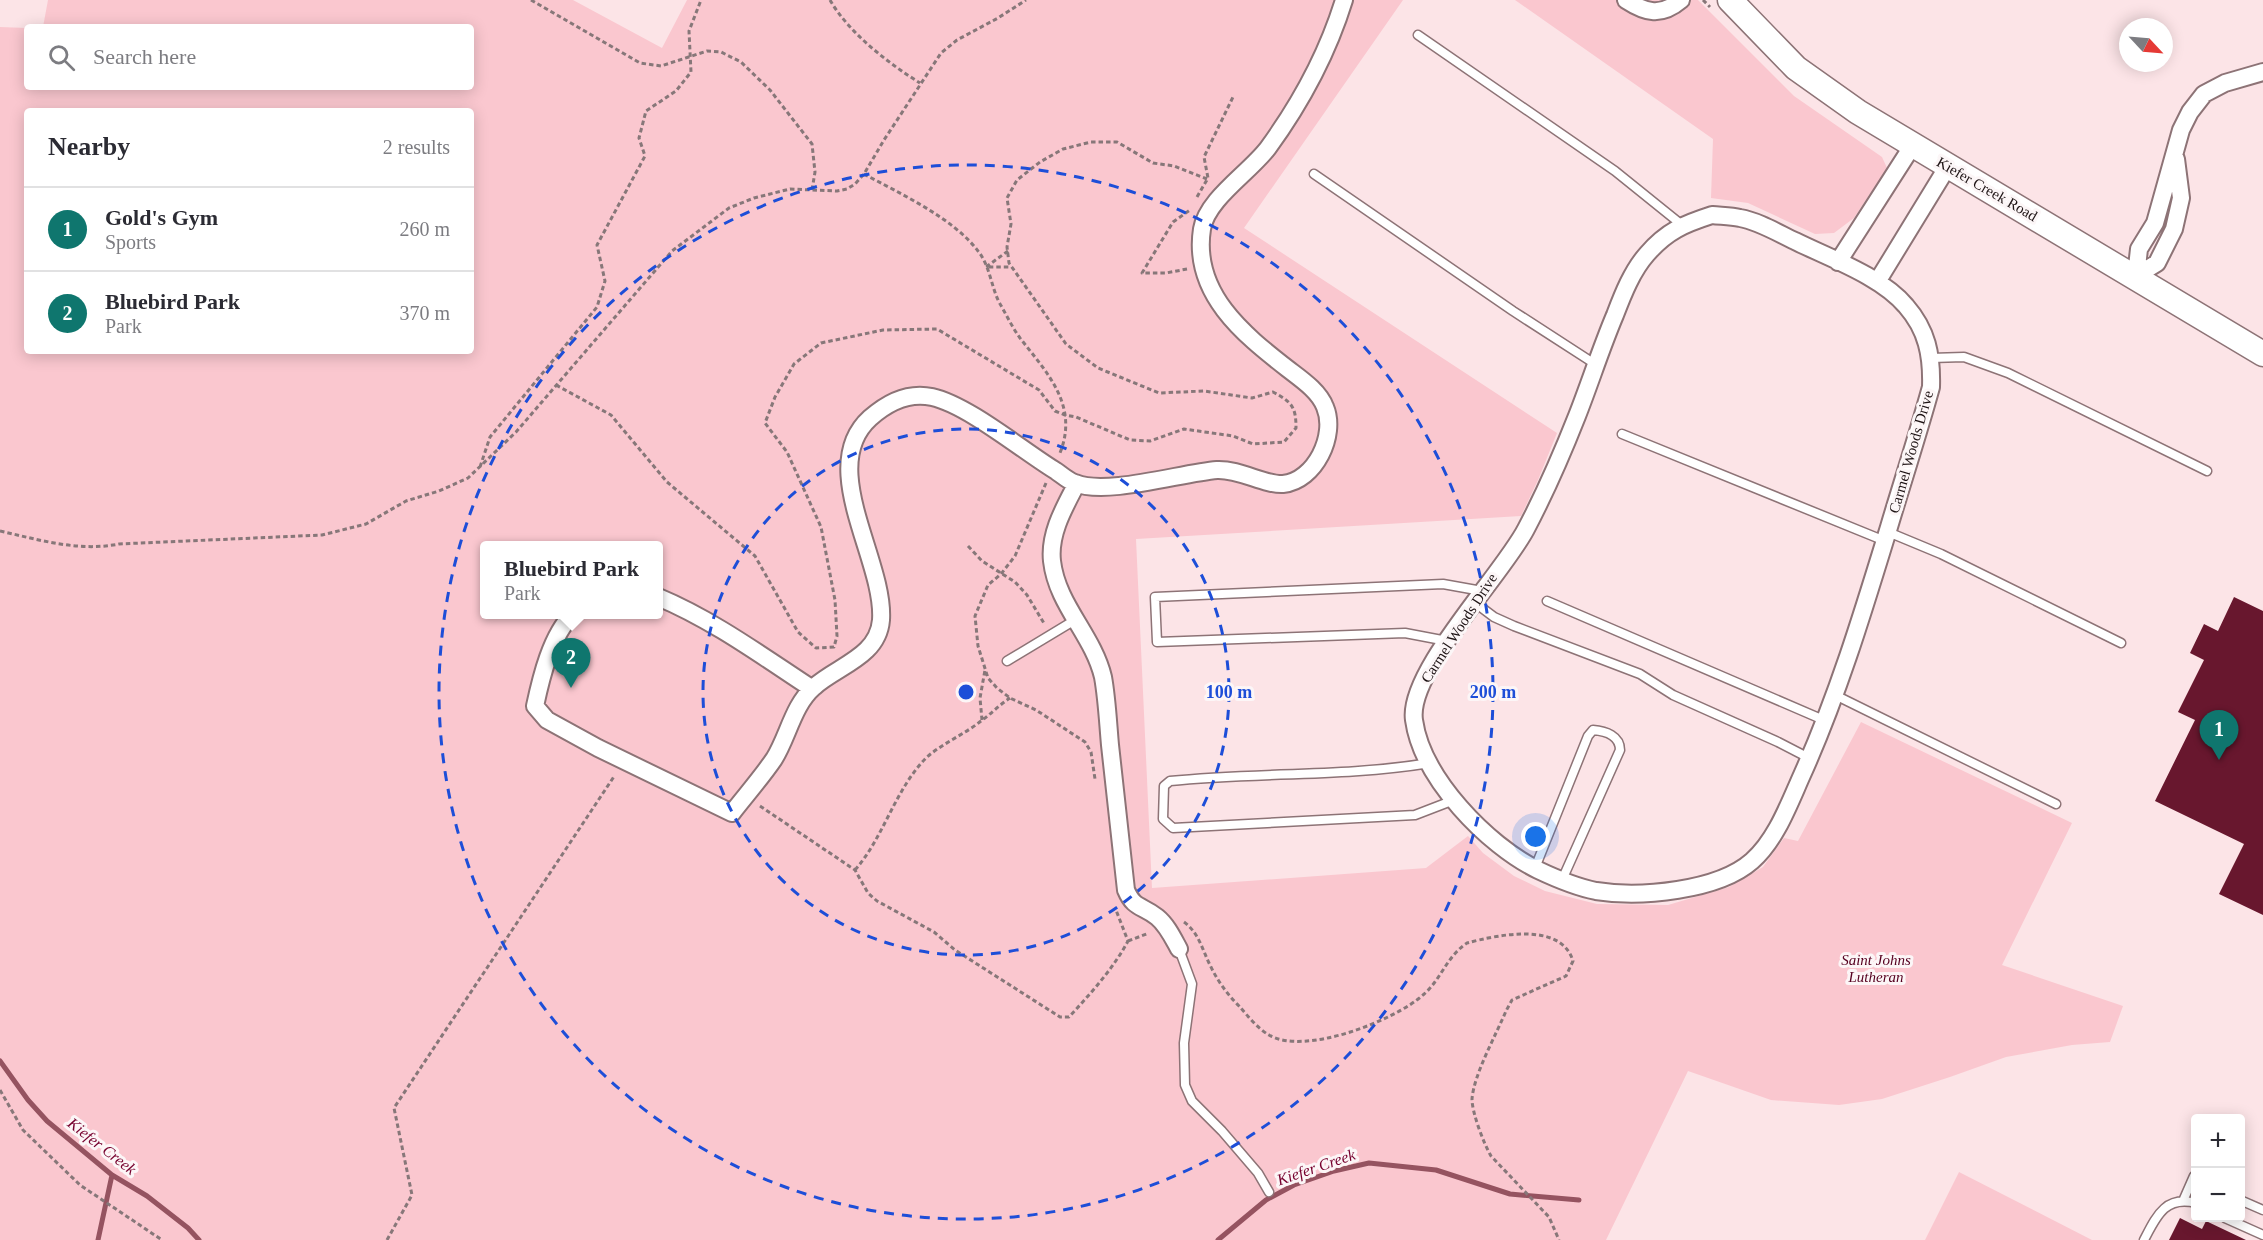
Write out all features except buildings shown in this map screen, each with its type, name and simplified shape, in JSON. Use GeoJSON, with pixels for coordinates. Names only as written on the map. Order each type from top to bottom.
{"type":"FeatureCollection","features":[{"type":"Feature","properties":{"kind":"street"},"geometry":{"type":"LineString","coordinates":[[568,619],[542,673],[535,706],[548,720],[625,761],[732,813],[776,757],[792,719],[811,688],[856,660],[874,642],[881,623],[880,600],[849,482],[850,459],[855,439],[867,421],[886,406],[906,397],[933,398],[986,424],[1076,484],[1110,487],[1223,470],[1251,475],[1280,484],[1295,481],[1306,474],[1319,458],[1326,443],[1328,427],[1325,406],[1307,384],[1238,327],[1219,306],[1202,263],[1202,225],[1215,200],[1236,183],[1282,128],[1326,50],[1344,0]]}},
{"type":"Feature","properties":{"kind":"street"},"geometry":{"type":"LineString","coordinates":[[1626,0],[1638,8],[1654,13],[1681,0]]}},
{"type":"Feature","properties":{"kind":"street","name":"Kiefer Creek Road"},"geometry":{"type":"LineString","coordinates":[[1730,0],[1796,68],[1858,112],[2136,276],[2263,354]]}},
{"type":"Feature","properties":{"kind":"street"},"geometry":{"type":"LineString","coordinates":[[2136,276],[2157,263],[2174,230],[2181,198],[2175,153],[2181,130],[2190,112],[2204,94],[2225,83],[2263,72]]}},
{"type":"Feature","properties":{"kind":"street"},"geometry":{"type":"LineString","coordinates":[[1838,262],[1913,145]]}},
{"type":"Feature","properties":{"kind":"street"},"geometry":{"type":"LineString","coordinates":[[1877,282],[1948,166]]}},
{"type":"Feature","properties":{"kind":"street","name":"Carmel Woods Drive"},"geometry":{"type":"LineString","coordinates":[[1712,215],[1741,218],[1838,262],[1877,282],[1904,304],[1918,323],[1931,358],[1931,387],[1849,658],[1826,721],[1767,843],[1757,857],[1735,875],[1698,887],[1623,894],[1593,890],[1535,868],[1509,853],[1483,832],[1454,800],[1431,763],[1414,723],[1413,708],[1416,695],[1425,676],[1478,596],[1523,534],[1577,416],[1626,288],[1644,257],[1661,240],[1682,225],[1712,215]]}},
{"type":"Feature","properties":{"kind":"street"},"geometry":{"type":"LineString","coordinates":[[1076,484],[1062,512],[1052,543],[1052,561],[1059,591],[1090,643],[1102,676],[1126,890],[1131,902],[1164,923],[1179,949]]}},
{"type":"Feature","properties":{"kind":"street"},"geometry":{"type":"LineString","coordinates":[[663,599],[682,607],[738,640],[811,688]]}},
{"type":"Feature","properties":{"kind":"lane"},"geometry":{"type":"LineString","coordinates":[[1418,35],[1615,171],[1682,225]]}},
{"type":"Feature","properties":{"kind":"lane"},"geometry":{"type":"LineString","coordinates":[[1314,174],[1513,311],[1595,364]]}},
{"type":"Feature","properties":{"kind":"lane"},"geometry":{"type":"LineString","coordinates":[[1931,358],[1964,357],[2008,373],[2207,471]]}},
{"type":"Feature","properties":{"kind":"lane"},"geometry":{"type":"LineString","coordinates":[[1622,434],[1886,536],[1941,554],[2121,643]]}},
{"type":"Feature","properties":{"kind":"lane"},"geometry":{"type":"LineString","coordinates":[[1447,641],[1405,633],[1157,642],[1155,597],[1443,584],[1478,596],[1494,617],[1640,674],[1673,695],[1778,741],[1809,758]]}},
{"type":"Feature","properties":{"kind":"lane"},"geometry":{"type":"LineString","coordinates":[[1547,601],[1826,721]]}},
{"type":"Feature","properties":{"kind":"lane"},"geometry":{"type":"LineString","coordinates":[[1007,661],[1075,620]]}},
{"type":"Feature","properties":{"kind":"lane"},"geometry":{"type":"LineString","coordinates":[[1835,695],[2056,804]]}},
{"type":"Feature","properties":{"kind":"lane"},"geometry":{"type":"LineString","coordinates":[[1535,868],[1588,736],[1593,730],[1598,730],[1617,738],[1620,742],[1620,750],[1562,880]]}},
{"type":"Feature","properties":{"kind":"lane"},"geometry":{"type":"LineString","coordinates":[[1431,763],[1390,770],[1220,776],[1170,781],[1164,786],[1164,819],[1173,828],[1415,815],[1454,800]]}},
{"type":"Feature","properties":{"kind":"lane"},"geometry":{"type":"LineString","coordinates":[[1179,949],[1192,984],[1184,1043],[1185,1085],[1192,1101],[1222,1131],[1258,1173],[1269,1192]]}},
{"type":"Feature","properties":{"kind":"lane"},"geometry":{"type":"LineString","coordinates":[[2183,1201],[2191,1183]]}},
{"type":"Feature","properties":{"kind":"lane"},"geometry":{"type":"LineString","coordinates":[[2144,1240],[2158,1214],[2174,1202],[2191,1202]]}},
{"type":"Feature","properties":{"kind":"lane"},"geometry":{"type":"LineString","coordinates":[[2245,1202],[2263,1210]]}},
{"type":"Feature","properties":{"kind":"lane"},"geometry":{"type":"LineString","coordinates":[[2234,1222],[2263,1235]]}},
{"type":"Feature","properties":{"kind":"path"},"geometry":{"type":"LineString","coordinates":[[531,0],[640,63],[661,66],[707,51],[721,52],[741,62],[770,90],[812,144],[814,172],[812,190]]}},
{"type":"Feature","properties":{"kind":"path"},"geometry":{"type":"LineString","coordinates":[[480,468],[490,437],[597,307],[605,280],[597,245],[645,156],[639,138],[646,111],[676,91],[691,72],[689,31],[701,0]]}},
{"type":"Feature","properties":{"kind":"path"},"geometry":{"type":"LineString","coordinates":[[830,0],[837,12],[888,63],[920,83]]}},
{"type":"Feature","properties":{"kind":"path"},"geometry":{"type":"LineString","coordinates":[[0,531],[82,547],[322,535],[366,524],[406,501],[439,491],[468,478],[516,432],[672,251],[729,208],[754,198],[790,189],[837,191],[847,189],[864,174],[933,62],[957,40],[1026,0]]}},
{"type":"Feature","properties":{"kind":"path"},"geometry":{"type":"LineString","coordinates":[[1195,202],[1208,178],[1204,157],[1233,97]]}},
{"type":"Feature","properties":{"kind":"path"},"geometry":{"type":"LineString","coordinates":[[864,174],[914,201],[949,224],[979,252],[998,300],[1018,335],[1053,379],[1060,394],[1066,431],[1063,445],[1015,556],[1001,574],[988,585],[975,616],[978,646],[988,678],[1010,698],[1036,710],[1085,742],[1091,752],[1096,786]]}},
{"type":"Feature","properties":{"kind":"path"},"geometry":{"type":"LineString","coordinates":[[1192,209],[1173,222],[1142,273],[1185,270],[1202,263]]}},
{"type":"Feature","properties":{"kind":"path"},"geometry":{"type":"LineString","coordinates":[[986,267],[1008,251]]}},
{"type":"Feature","properties":{"kind":"path"},"geometry":{"type":"LineString","coordinates":[[986,267],[1012,267]]}},
{"type":"Feature","properties":{"kind":"path"},"geometry":{"type":"LineString","coordinates":[[968,546],[982,561],[1015,582],[1027,596],[1051,634]]}},
{"type":"Feature","properties":{"kind":"path"},"geometry":{"type":"LineString","coordinates":[[982,721],[980,698],[985,668]]}},
{"type":"Feature","properties":{"kind":"path"},"geometry":{"type":"LineString","coordinates":[[855,870],[867,857],[910,780],[927,758],[982,721],[997,706],[1010,698]]}},
{"type":"Feature","properties":{"kind":"path"},"geometry":{"type":"LineString","coordinates":[[387,1240],[412,1195],[394,1108],[625,761]]}},
{"type":"Feature","properties":{"kind":"path"},"geometry":{"type":"LineString","coordinates":[[745,797],[855,870],[868,893],[877,901],[934,932],[962,955],[1060,1017],[1069,1017],[1095,988],[1128,941],[1150,933],[1164,923],[1176,919],[1192,928],[1221,985],[1238,1006],[1269,1035],[1295,1042],[1344,1035],[1422,997],[1433,986],[1442,969],[1459,948],[1467,943],[1523,934],[1543,935],[1557,940],[1570,951],[1573,961],[1566,976],[1512,1000],[1475,1083],[1472,1101],[1486,1148],[1491,1156],[1549,1217],[1559,1240]]}},
{"type":"Feature","properties":{"kind":"path"},"geometry":{"type":"LineString","coordinates":[[1115,901],[1128,941]]}},
{"type":"Feature","properties":{"kind":"path"},"geometry":{"type":"LineString","coordinates":[[0,1090],[23,1130],[80,1185],[162,1240]]}},
{"type":"Feature","properties":{"kind":"green space","name":"Saint Johns Lutheran"},"geometry":{"type":"Polygon","coordinates":[[[48,0],[573,0],[662,48],[687,0],[1403,0],[1244,228],[1557,433],[1521,516],[1136,539],[1152,888],[1426,868],[1468,836],[1483,853],[1514,876],[1545,891],[1597,904],[1668,905],[1729,887],[1763,867],[1784,838],[1798,841],[1861,722],[2072,823],[2002,965],[2123,1006],[2110,1042],[2072,1045],[2006,1057],[1882,1099],[1839,1105],[1771,1100],[1688,1071],[1606,1240],[0,1240],[0,27],[24,28],[24,90],[474,90],[474,24],[44,24],[48,0]]]}},
{"type":"Feature","properties":{"kind":"green space"},"geometry":{"type":"Polygon","coordinates":[[[1515,0],[1698,0],[1794,96],[1882,157],[1887,168],[1854,218],[1834,233],[1815,234],[1748,203],[1711,198],[1713,139],[1515,0]]]}},
{"type":"Feature","properties":{"kind":"green space"},"geometry":{"type":"Polygon","coordinates":[[[1959,1172],[2092,1240],[1925,1240],[1959,1172]]]}},
{"type":"Feature","properties":{"kind":"waterway","name":"Kiefer Creek"},"geometry":{"type":"LineString","coordinates":[[0,1061],[28,1100],[47,1121],[112,1175],[147,1196],[188,1228],[199,1240]]}},
{"type":"Feature","properties":{"kind":"waterway","name":"Kiefer Creek"},"geometry":{"type":"LineString","coordinates":[[1218,1240],[1266,1200],[1294,1185],[1334,1171],[1369,1163],[1436,1170],[1510,1194],[1579,1200]]}},
{"type":"Feature","properties":{"kind":"waterway"},"geometry":{"type":"LineString","coordinates":[[98,1240],[112,1175]]}},
{"type":"Feature","properties":{"kind":"place","name":"Bluebird Park"},"geometry":{"type":"Point","coordinates":[571,688]}},
{"type":"Feature","properties":{"kind":"place","name":"Gold's Gym"},"geometry":{"type":"Point","coordinates":[2219,760]}}]}
